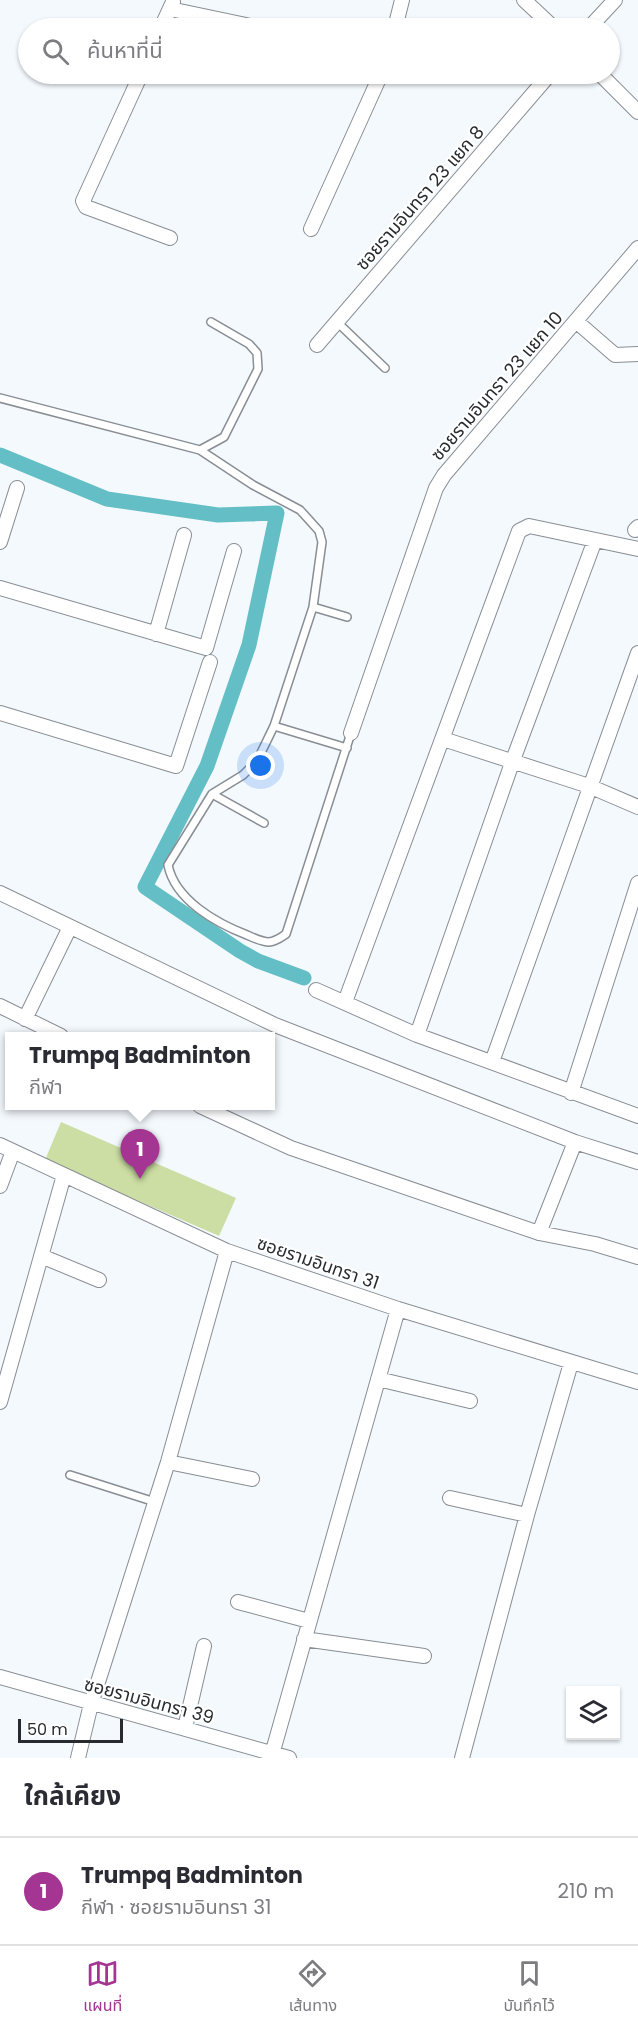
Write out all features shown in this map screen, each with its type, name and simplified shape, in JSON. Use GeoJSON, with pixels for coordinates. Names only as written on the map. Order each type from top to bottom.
{"type":"FeatureCollection","features":[{"type":"Feature","properties":{"kind":"street"},"geometry":{"type":"LineString","coordinates":[[398,18],[402,0]]}},
{"type":"Feature","properties":{"kind":"street"},"geometry":{"type":"LineString","coordinates":[[524,0],[543,18]]}},
{"type":"Feature","properties":{"kind":"street"},"geometry":{"type":"LineString","coordinates":[[598,18],[615,0]]}},
{"type":"Feature","properties":{"kind":"street"},"geometry":{"type":"LineString","coordinates":[[166,18],[172,4],[223,18]]}},
{"type":"Feature","properties":{"kind":"street"},"geometry":{"type":"LineString","coordinates":[[136,84],[83,201],[86,207],[170,238]]}},
{"type":"Feature","properties":{"kind":"street"},"geometry":{"type":"LineString","coordinates":[[311,229],[376,84]]}},
{"type":"Feature","properties":{"kind":"street","name":"ซอยรามอินทรา 23 แยก 8"},"geometry":{"type":"LineString","coordinates":[[317,345],[541,84]]}},
{"type":"Feature","properties":{"kind":"street"},"geometry":{"type":"LineString","coordinates":[[610,84],[638,112]]}},
{"type":"Feature","properties":{"kind":"street","name":"ซอยรามอินทรา 23 แยก 10"},"geometry":{"type":"LineString","coordinates":[[351,733],[436,488],[444,475],[638,248]]}},
{"type":"Feature","properties":{"kind":"street"},"geometry":{"type":"LineString","coordinates":[[577,322],[615,355],[638,354]]}},
{"type":"Feature","properties":{"kind":"street"},"geometry":{"type":"LineString","coordinates":[[0,542],[17,488]]}},
{"type":"Feature","properties":{"kind":"street"},"geometry":{"type":"LineString","coordinates":[[345,1002],[519,531],[529,526],[638,549]]}},
{"type":"Feature","properties":{"kind":"street"},"geometry":{"type":"LineString","coordinates":[[156,634],[184,535]]}},
{"type":"Feature","properties":{"kind":"street"},"geometry":{"type":"LineString","coordinates":[[417,1035],[513,760],[595,540]]}},
{"type":"Feature","properties":{"kind":"street"},"geometry":{"type":"LineString","coordinates":[[0,588],[206,648],[234,551]]}},
{"type":"Feature","properties":{"kind":"street"},"geometry":{"type":"LineString","coordinates":[[492,1062],[638,653]]}},
{"type":"Feature","properties":{"kind":"street"},"geometry":{"type":"LineString","coordinates":[[0,713],[176,766],[210,662]]}},
{"type":"Feature","properties":{"kind":"street"},"geometry":{"type":"LineString","coordinates":[[443,739],[589,786],[638,807]]}},
{"type":"Feature","properties":{"kind":"street"},"geometry":{"type":"LineString","coordinates":[[571,1093],[638,884]]}},
{"type":"Feature","properties":{"kind":"street"},"geometry":{"type":"LineString","coordinates":[[0,892],[274,1025],[575,1142],[638,1162]]}},
{"type":"Feature","properties":{"kind":"street"},"geometry":{"type":"LineString","coordinates":[[25,1018],[70,927]]}},
{"type":"Feature","properties":{"kind":"street"},"geometry":{"type":"LineString","coordinates":[[316,990],[417,1035],[638,1116]]}},
{"type":"Feature","properties":{"kind":"street"},"geometry":{"type":"LineString","coordinates":[[0,1006],[53,1032]]}},
{"type":"Feature","properties":{"kind":"street"},"geometry":{"type":"LineString","coordinates":[[209,1110],[291,1148],[539,1233],[595,1244],[638,1257]]}},
{"type":"Feature","properties":{"kind":"street"},"geometry":{"type":"LineString","coordinates":[[539,1233],[575,1142]]}},
{"type":"Feature","properties":{"kind":"street"},"geometry":{"type":"LineString","coordinates":[[0,1186],[6,1148]]}},
{"type":"Feature","properties":{"kind":"street","name":"ซอยรามอินทรา 31"},"geometry":{"type":"LineString","coordinates":[[6,1148],[226,1251],[398,1308],[638,1382]]}},
{"type":"Feature","properties":{"kind":"street"},"geometry":{"type":"LineString","coordinates":[[0,1402],[6,1355],[41,1256],[64,1175]]}},
{"type":"Feature","properties":{"kind":"street"},"geometry":{"type":"LineString","coordinates":[[78,1758],[92,1704],[168,1462],[226,1251]]}},
{"type":"Feature","properties":{"kind":"street"},"geometry":{"type":"LineString","coordinates":[[41,1256],[99,1281]]}},
{"type":"Feature","properties":{"kind":"street"},"geometry":{"type":"LineString","coordinates":[[272,1756],[398,1308]]}},
{"type":"Feature","properties":{"kind":"street"},"geometry":{"type":"LineString","coordinates":[[462,1758],[527,1515],[571,1363]]}},
{"type":"Feature","properties":{"kind":"street"},"geometry":{"type":"LineString","coordinates":[[378,1379],[470,1401]]}},
{"type":"Feature","properties":{"kind":"street"},"geometry":{"type":"LineString","coordinates":[[168,1462],[252,1479]]}},
{"type":"Feature","properties":{"kind":"street"},"geometry":{"type":"LineString","coordinates":[[450,1498],[527,1515]]}},
{"type":"Feature","properties":{"kind":"street"},"geometry":{"type":"LineString","coordinates":[[238,1602],[309,1621]]}},
{"type":"Feature","properties":{"kind":"street"},"geometry":{"type":"LineString","coordinates":[[304,1639],[424,1656]]}},
{"type":"Feature","properties":{"kind":"street"},"geometry":{"type":"LineString","coordinates":[[184,1728],[204,1646]]}},
{"type":"Feature","properties":{"kind":"street","name":"ซอยรามอินทรา 39"},"geometry":{"type":"LineString","coordinates":[[0,1677],[184,1728],[272,1756],[289,1758]]}},
{"type":"Feature","properties":{"kind":"lane"},"geometry":{"type":"LineString","coordinates":[[200,450],[224,437],[258,369],[257,353],[249,344],[211,322]]}},
{"type":"Feature","properties":{"kind":"lane"},"geometry":{"type":"LineString","coordinates":[[337,322],[385,368]]}},
{"type":"Feature","properties":{"kind":"lane"},"geometry":{"type":"LineString","coordinates":[[0,398],[200,450],[253,485],[290,503],[319,531],[322,542],[313,607],[274,726],[256,761],[243,775],[212,794],[168,865],[170,875],[193,905],[231,929],[266,942],[278,940],[286,934],[351,733]]}},
{"type":"Feature","properties":{"kind":"lane"},"geometry":{"type":"LineString","coordinates":[[313,607],[347,617]]}},
{"type":"Feature","properties":{"kind":"lane"},"geometry":{"type":"LineString","coordinates":[[274,726],[347,748]]}},
{"type":"Feature","properties":{"kind":"lane"},"geometry":{"type":"LineString","coordinates":[[212,794],[264,824]]}},
{"type":"Feature","properties":{"kind":"lane"},"geometry":{"type":"LineString","coordinates":[[70,1475],[155,1502]]}},
{"type":"Feature","properties":{"kind":"green space"},"geometry":{"type":"Polygon","coordinates":[[[61,1122],[236,1198],[219,1236],[45,1160],[61,1122]]]}},
{"type":"Feature","properties":{"kind":"waterway"},"geometry":{"type":"LineString","coordinates":[[0,455],[107,499],[218,515],[277,513],[249,645],[207,766],[145,887],[240,951],[258,961],[304,978]]}},
{"type":"Feature","properties":{"kind":"place","name":"Trumpq Badminton"},"geometry":{"type":"Point","coordinates":[140,1179]}}]}
